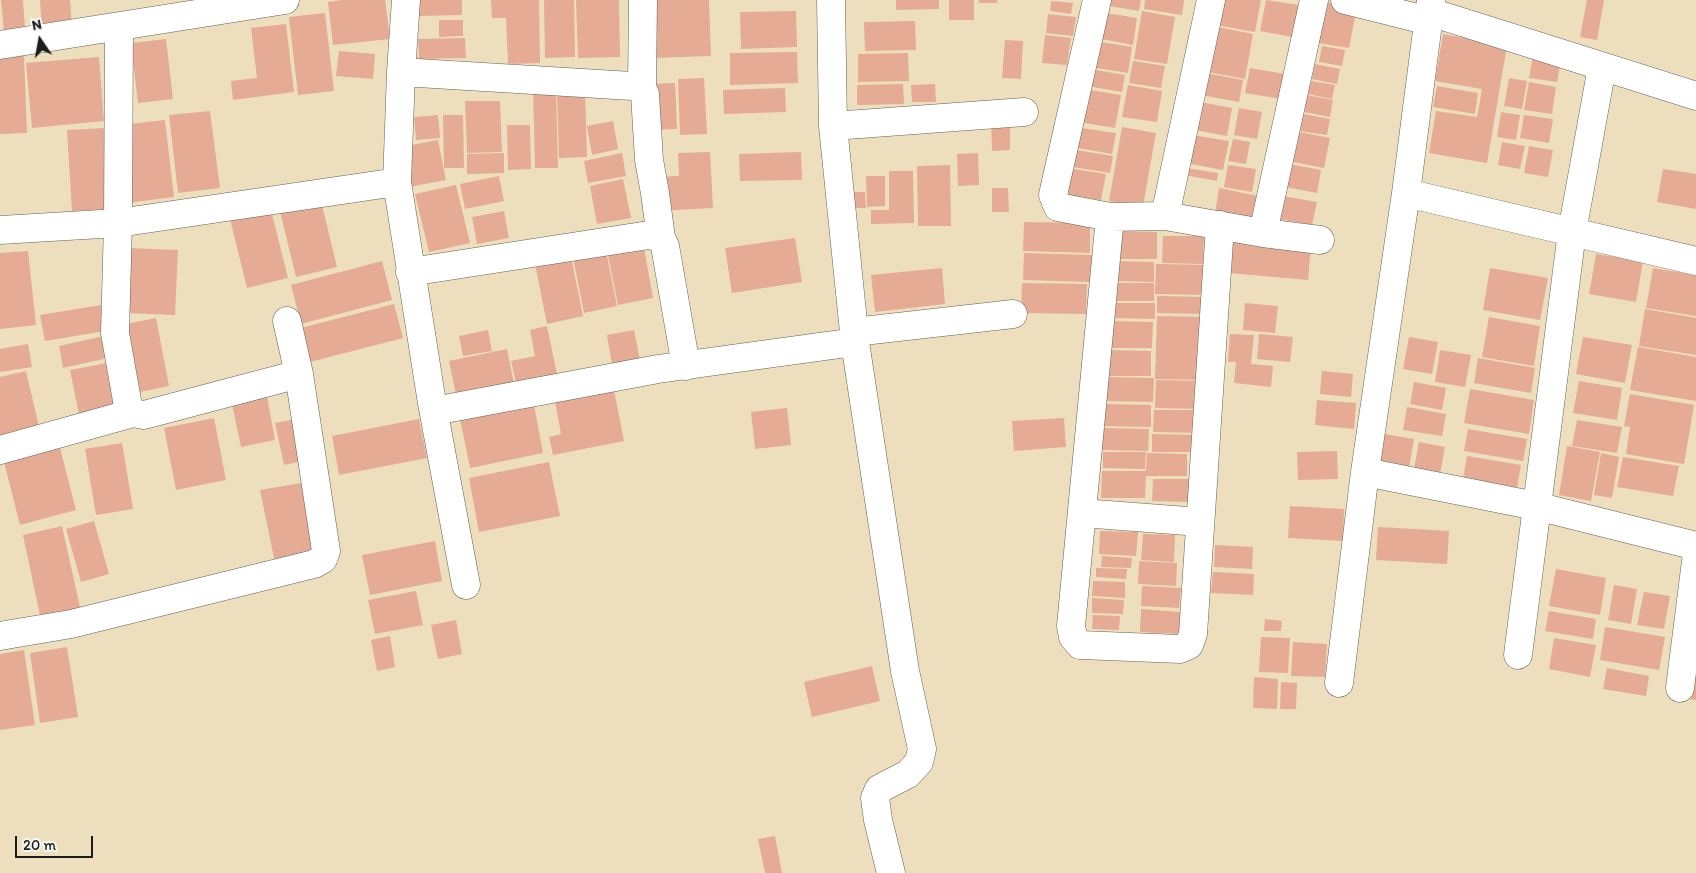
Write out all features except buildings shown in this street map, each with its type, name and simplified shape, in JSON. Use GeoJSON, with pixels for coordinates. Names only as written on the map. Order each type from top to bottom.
{"type":"FeatureCollection","features":[{"type":"Feature","properties":{"kind":"street"},"geometry":{"type":"LineString","coordinates":[[0,45],[118,27],[152,11],[285,0]]}},
{"type":"Feature","properties":{"kind":"street"},"geometry":{"type":"LineString","coordinates":[[406,0],[397,182],[410,272],[466,585]]}},
{"type":"Feature","properties":{"kind":"street"},"geometry":{"type":"LineString","coordinates":[[643,0],[642,88],[646,94],[648,160],[686,366]]}},
{"type":"Feature","properties":{"kind":"street"},"geometry":{"type":"LineString","coordinates":[[832,0],[833,126],[855,337],[905,671],[922,749],[919,762],[908,774],[879,789],[875,798],[878,820],[891,873]]}},
{"type":"Feature","properties":{"kind":"street"},"geometry":{"type":"LineString","coordinates":[[1097,0],[1053,195],[1058,207],[1110,217],[1165,216],[1264,233],[1320,240]]}},
{"type":"Feature","properties":{"kind":"street"},"geometry":{"type":"LineString","coordinates":[[1165,216],[1211,0]]}},
{"type":"Feature","properties":{"kind":"street"},"geometry":{"type":"LineString","coordinates":[[1264,233],[1314,0]]}},
{"type":"Feature","properties":{"kind":"street"},"geometry":{"type":"LineString","coordinates":[[1345,0],[1430,11],[1696,96]]}},
{"type":"Feature","properties":{"kind":"street"},"geometry":{"type":"LineString","coordinates":[[1339,683],[1365,472],[1406,193],[1430,11]]}},
{"type":"Feature","properties":{"kind":"street"},"geometry":{"type":"LineString","coordinates":[[118,27],[118,223],[115,333],[128,406],[133,413]]}},
{"type":"Feature","properties":{"kind":"street"},"geometry":{"type":"LineString","coordinates":[[1518,656],[1572,232],[1602,67]]}},
{"type":"Feature","properties":{"kind":"street"},"geometry":{"type":"LineString","coordinates":[[401,72],[642,88]]}},
{"type":"Feature","properties":{"kind":"street"},"geometry":{"type":"LineString","coordinates":[[833,126],[1024,112]]}},
{"type":"Feature","properties":{"kind":"street"},"geometry":{"type":"LineString","coordinates":[[0,230],[118,223],[397,182]]}},
{"type":"Feature","properties":{"kind":"street"},"geometry":{"type":"LineString","coordinates":[[1406,193],[1696,261]]}},
{"type":"Feature","properties":{"kind":"street"},"geometry":{"type":"LineString","coordinates":[[1110,217],[1071,626],[1073,637],[1080,645],[1180,649],[1189,645],[1192,634],[1220,225]]}},
{"type":"Feature","properties":{"kind":"street"},"geometry":{"type":"LineString","coordinates":[[410,272],[649,235],[661,238]]}},
{"type":"Feature","properties":{"kind":"street"},"geometry":{"type":"LineString","coordinates":[[434,411],[648,371],[855,337],[1013,314]]}},
{"type":"Feature","properties":{"kind":"street"},"geometry":{"type":"LineString","coordinates":[[0,636],[71,624],[314,564],[323,560],[326,551],[299,374],[287,321]]}},
{"type":"Feature","properties":{"kind":"street"},"geometry":{"type":"LineString","coordinates":[[0,450],[133,413],[144,415],[299,374]]}},
{"type":"Feature","properties":{"kind":"street"},"geometry":{"type":"LineString","coordinates":[[1365,472],[1536,506],[1696,546]]}},
{"type":"Feature","properties":{"kind":"street"},"geometry":{"type":"LineString","coordinates":[[1082,513],[1200,522]]}},
{"type":"Feature","properties":{"kind":"street"},"geometry":{"type":"LineString","coordinates":[[1680,688],[1696,561]]}}]}
